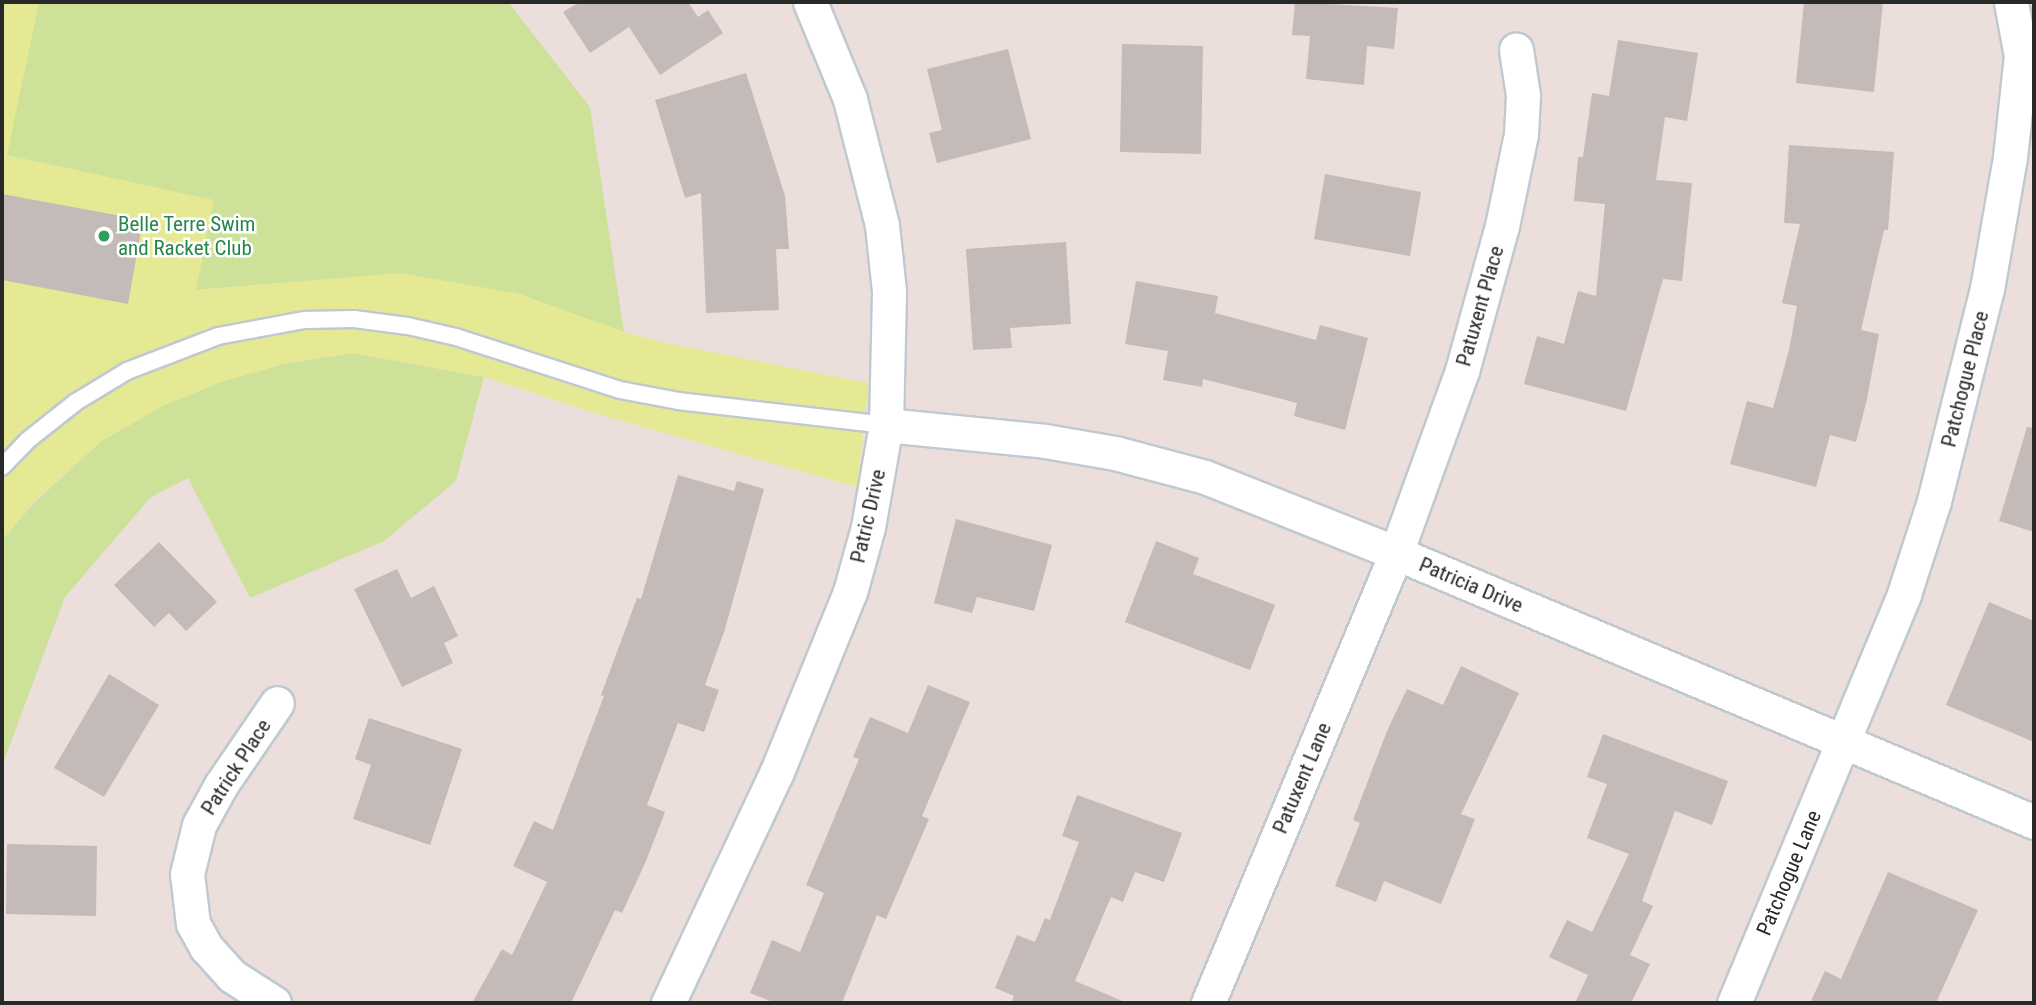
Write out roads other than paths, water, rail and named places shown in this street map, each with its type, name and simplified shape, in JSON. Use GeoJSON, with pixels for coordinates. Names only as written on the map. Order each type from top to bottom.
{"type":"FeatureCollection","features":[{"type":"Feature","properties":{"kind":"street","name":"Patric Drive"},"geometry":{"type":"LineString","coordinates":[[668,1003],[776,774],[850,592],[868,527],[886,425],[889,291],[882,225],[850,99],[810,2]]}},
{"type":"Feature","properties":{"kind":"street","name":"Patchogue Place"},"geometry":{"type":"LineString","coordinates":[[1843,742],[1904,594],[1917,554],[1960,400],[1987,289],[2010,156],[2021,67],[2020,42],[2011,2]]}},
{"type":"Feature","properties":{"kind":"street","name":"Patuxent Place"},"geometry":{"type":"LineString","coordinates":[[1396,553],[1462,371],[1502,226],[1521,134],[1522,95],[1516,50]]}},
{"type":"Feature","properties":{"kind":"street","name":"Patricia Drive"},"geometry":{"type":"LineString","coordinates":[[886,425],[1045,441],[1165,464],[1240,489],[2034,822]]}},
{"type":"Feature","properties":{"kind":"street","name":"Patuxent Lane"},"geometry":{"type":"LineString","coordinates":[[1208,1003],[1396,553]]}},
{"type":"Feature","properties":{"kind":"street","name":"Patrick Place"},"geometry":{"type":"LineString","coordinates":[[274,1003],[232,976],[206,947],[193,924],[187,874],[199,825],[220,785],[277,703]]}},
{"type":"Feature","properties":{"kind":"street","name":"Patchogue Lane"},"geometry":{"type":"LineString","coordinates":[[1734,1003],[1843,742]]}},
{"type":"Feature","properties":{"kind":"lane"},"geometry":{"type":"LineString","coordinates":[[2,467],[28,440],[76,402],[127,371],[218,336],[304,320],[354,319],[420,329],[456,337],[620,390],[678,401],[886,425]]}},
{"type":"Feature","properties":{"kind":"place","name":"Belle Terre Swim and Racket Club"},"geometry":{"type":"Point","coordinates":[104,236]}}]}
